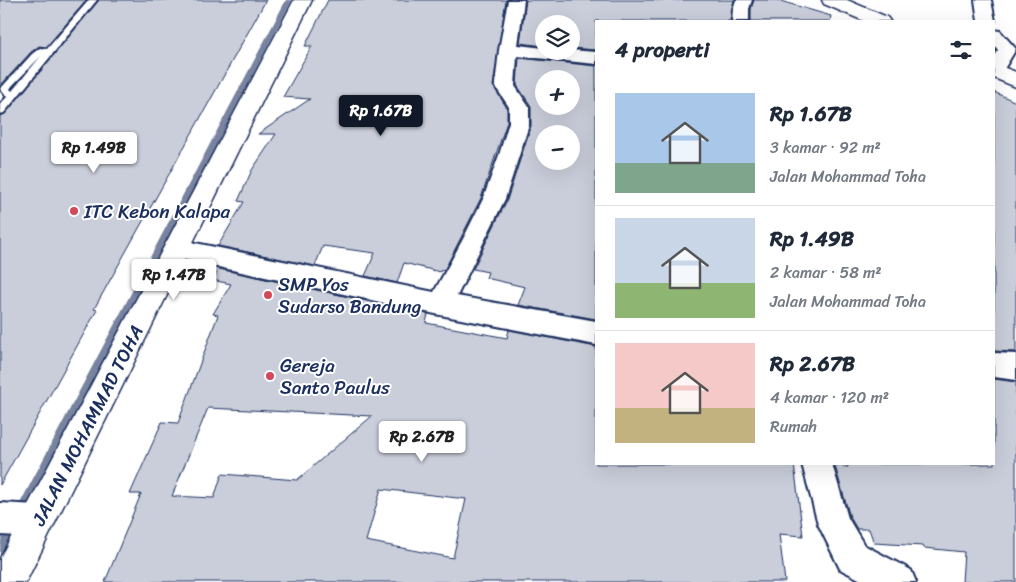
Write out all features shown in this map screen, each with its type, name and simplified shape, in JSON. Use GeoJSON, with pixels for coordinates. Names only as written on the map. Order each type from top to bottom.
{"type":"FeatureCollection","features":[{"type":"Feature","properties":{"kind":"main road","name":"JALAN MOHAMMAD TOHA"},"geometry":{"type":"LineString","coordinates":[[7,582],[303,0]]}},
{"type":"Feature","properties":{"kind":"main road"},"geometry":{"type":"LineString","coordinates":[[831,0],[878,20]]}},
{"type":"Feature","properties":{"kind":"main road"},"geometry":{"type":"LineString","coordinates":[[995,70],[1016,80]]}},
{"type":"Feature","properties":{"kind":"street"},"geometry":{"type":"LineString","coordinates":[[440,304],[472,248],[512,151],[521,113],[519,105],[506,90],[508,50],[516,0]]}},
{"type":"Feature","properties":{"kind":"street"},"geometry":{"type":"LineString","coordinates":[[741,20],[741,9],[744,0]]}},
{"type":"Feature","properties":{"kind":"street"},"geometry":{"type":"LineString","coordinates":[[983,0],[986,20]]}},
{"type":"Feature","properties":{"kind":"street"},"geometry":{"type":"LineString","coordinates":[[995,36],[1012,50],[995,69]]}},
{"type":"Feature","properties":{"kind":"street"},"geometry":{"type":"LineString","coordinates":[[508,50],[595,58]]}},
{"type":"Feature","properties":{"kind":"street"},"geometry":{"type":"LineString","coordinates":[[176,249],[440,304],[595,333]]}},
{"type":"Feature","properties":{"kind":"street"},"geometry":{"type":"LineString","coordinates":[[995,366],[1016,367]]}},
{"type":"Feature","properties":{"kind":"street"},"geometry":{"type":"LineString","coordinates":[[817,465],[834,524],[852,557],[900,582]]}},
{"type":"Feature","properties":{"kind":"street"},"geometry":{"type":"LineString","coordinates":[[0,519],[38,521]]}},
{"type":"Feature","properties":{"kind":"lane"},"geometry":{"type":"LineString","coordinates":[[0,111],[93,0]]}},
{"type":"Feature","properties":{"kind":"lane"},"geometry":{"type":"LineString","coordinates":[[9,94],[5,89],[35,56],[63,35]]}},
{"type":"Feature","properties":{"kind":"building"},"geometry":{"type":"Polygon","coordinates":[[[0,0],[87,0],[46,47],[39,46],[31,52],[0,86],[0,0]]]}},
{"type":"Feature","properties":{"kind":"building","name":"ITC Kebon Kalapa"},"geometry":{"type":"Polygon","coordinates":[[[99,0],[266,0],[94,309],[97,310],[0,485],[0,116],[5,114],[99,0]]]}},
{"type":"Feature","properties":{"kind":"building"},"geometry":{"type":"Polygon","coordinates":[[[328,0],[506,0],[493,86],[507,108],[507,122],[481,198],[444,271],[441,270],[440,272],[404,263],[397,283],[365,276],[375,253],[323,246],[315,266],[218,246],[244,202],[238,201],[252,170],[276,134],[258,134],[310,99],[283,97],[312,46],[305,46],[328,0]]]}},
{"type":"Feature","properties":{"kind":"building"},"geometry":{"type":"Polygon","coordinates":[[[526,0],[734,0],[730,20],[595,20],[595,50],[580,49],[580,15],[535,15],[535,45],[520,43],[526,0]]]}},
{"type":"Feature","properties":{"kind":"building"},"geometry":{"type":"Polygon","coordinates":[[[754,0],[777,0],[831,16],[830,20],[751,20],[751,9],[754,0]]]}},
{"type":"Feature","properties":{"kind":"building"},"geometry":{"type":"Polygon","coordinates":[[[519,58],[595,66],[595,319],[518,305],[525,287],[486,278],[488,272],[473,269],[507,200],[531,126],[531,106],[517,85],[519,58]]]}},
{"type":"Feature","properties":{"kind":"building"},"geometry":{"type":"Polygon","coordinates":[[[995,92],[1016,102],[1016,352],[995,351],[995,92]]]}},
{"type":"Feature","properties":{"kind":"building"},"geometry":{"type":"Polygon","coordinates":[[[205,266],[428,314],[426,323],[507,338],[509,330],[595,347],[595,465],[794,465],[803,536],[779,534],[785,582],[105,582],[141,494],[130,494],[162,422],[178,423],[218,315],[213,314],[231,284],[212,280],[217,273],[202,270],[205,266]],[[208,408],[172,496],[214,498],[222,474],[297,480],[372,416],[208,408]],[[381,489],[366,541],[453,558],[466,499],[381,489]]]}},
{"type":"Feature","properties":{"kind":"building"},"geometry":{"type":"Polygon","coordinates":[[[995,379],[1016,382],[1016,582],[962,582],[964,552],[924,548],[923,546],[874,543],[869,529],[857,529],[850,517],[835,466],[848,467],[847,465],[995,465],[995,379]]]}},
{"type":"Feature","properties":{"kind":"waterway"},"geometry":{"type":"LineString","coordinates":[[20,512],[289,0]]}},
{"type":"Feature","properties":{"kind":"waterway"},"geometry":{"type":"LineString","coordinates":[[0,550],[12,528]]}},
{"type":"Feature","properties":{"kind":"place","name":"ITC Kebon Kalapa"},"geometry":{"type":"Point","coordinates":[74,211]}},
{"type":"Feature","properties":{"kind":"place","name":"SMP Yos Sudarso Bandung"},"geometry":{"type":"Point","coordinates":[268,295]}},
{"type":"Feature","properties":{"kind":"place","name":"Gereja Santo Paulus"},"geometry":{"type":"Point","coordinates":[270,376]}}]}
